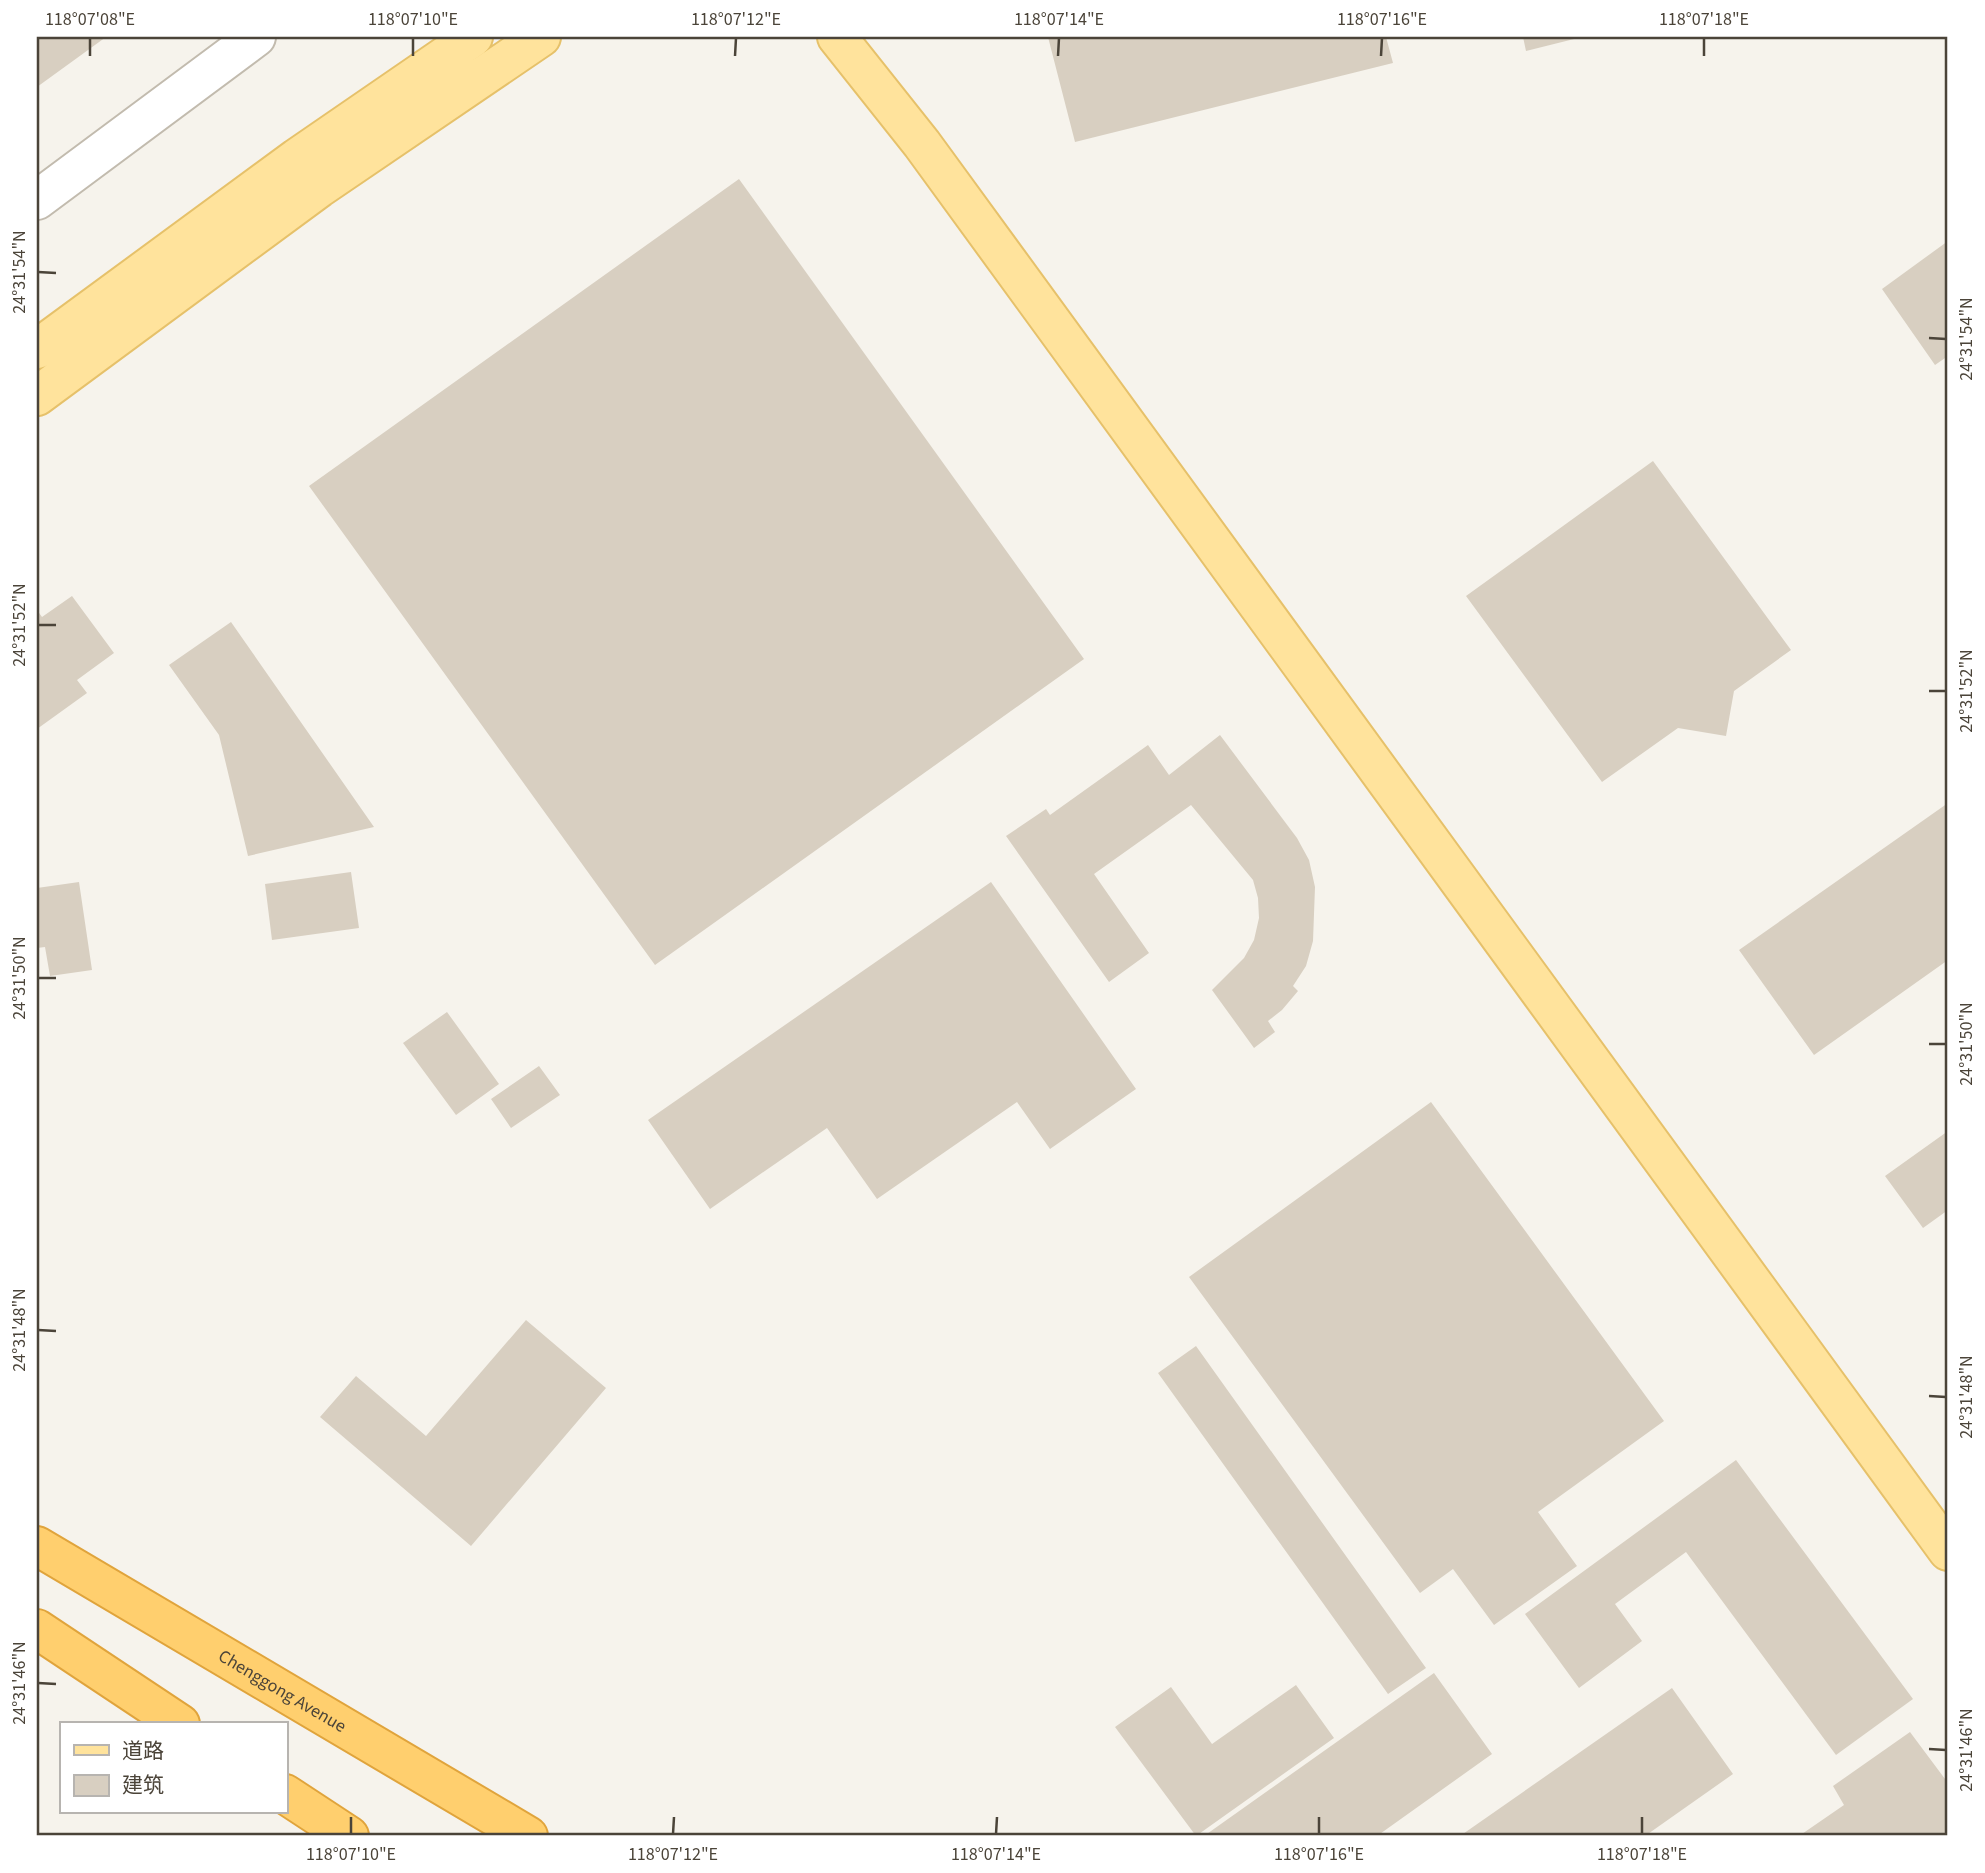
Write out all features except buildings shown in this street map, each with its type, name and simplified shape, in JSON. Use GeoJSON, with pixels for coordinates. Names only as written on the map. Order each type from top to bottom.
{"type":"FeatureCollection","features":[{"type":"Feature","properties":{"kind":"highway","name":"Chenggong Avenue"},"geometry":{"type":"LineString","coordinates":[[37,1545],[528,1836]]}},
{"type":"Feature","properties":{"kind":"highway"},"geometry":{"type":"LineString","coordinates":[[37,1629],[177,1722]]}},
{"type":"Feature","properties":{"kind":"highway"},"geometry":{"type":"LineString","coordinates":[[287,1795],[349,1836]]}},
{"type":"Feature","properties":{"kind":"main road"},"geometry":{"type":"LineString","coordinates":[[37,349],[297,158],[473,37]]}},
{"type":"Feature","properties":{"kind":"main road"},"geometry":{"type":"LineString","coordinates":[[37,396],[319,188],[541,37]]}},
{"type":"Feature","properties":{"kind":"main road"},"geometry":{"type":"LineString","coordinates":[[837,37],[946,178],[1948,1551]]}},
{"type":"Feature","properties":{"kind":"lane"},"geometry":{"type":"LineString","coordinates":[[37,200],[256,37]]}}]}
